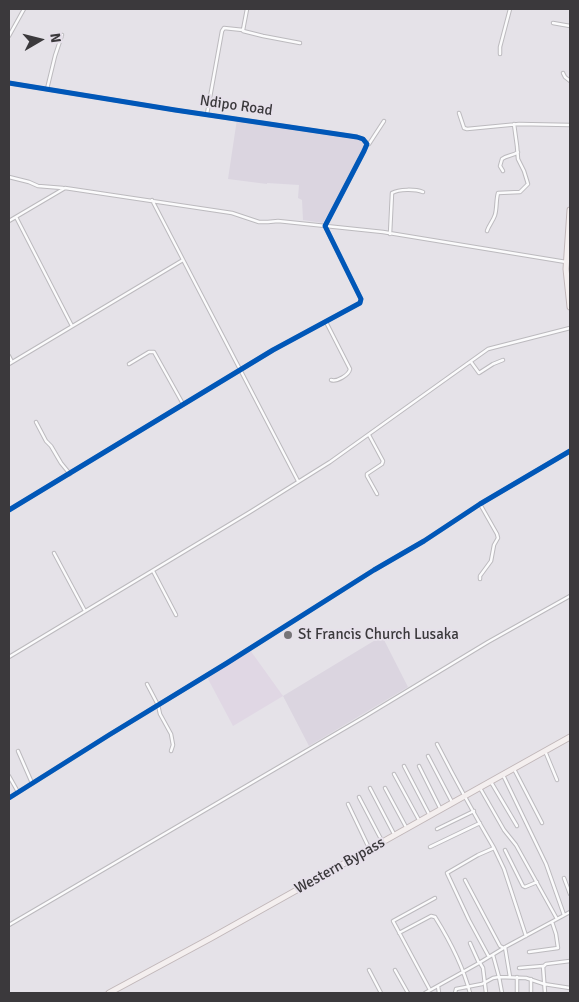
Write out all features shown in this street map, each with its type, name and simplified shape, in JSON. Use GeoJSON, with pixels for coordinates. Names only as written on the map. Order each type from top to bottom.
{"type":"FeatureCollection","features":[{"type":"Feature","properties":{"kind":"main road"},"geometry":{"type":"LineString","coordinates":[[570,210],[566,262],[570,307]]}},
{"type":"Feature","properties":{"kind":"main road","name":"Western Bypass"},"geometry":{"type":"LineString","coordinates":[[109,993],[172,960],[570,737]]}},
{"type":"Feature","properties":{"kind":"street"},"geometry":{"type":"LineString","coordinates":[[9,36],[24,9]]}},
{"type":"Feature","properties":{"kind":"street"},"geometry":{"type":"LineString","coordinates":[[242,30],[247,9]]}},
{"type":"Feature","properties":{"kind":"street"},"geometry":{"type":"LineString","coordinates":[[500,54],[510,9]]}},
{"type":"Feature","properties":{"kind":"street"},"geometry":{"type":"LineString","coordinates":[[553,23],[570,26]]}},
{"type":"Feature","properties":{"kind":"street"},"geometry":{"type":"LineString","coordinates":[[207,114],[222,30],[224,28],[242,30],[248,33],[300,43]]}},
{"type":"Feature","properties":{"kind":"street"},"geometry":{"type":"LineString","coordinates":[[47,89],[62,35]]}},
{"type":"Feature","properties":{"kind":"street"},"geometry":{"type":"LineString","coordinates":[[563,73],[570,81]]}},
{"type":"Feature","properties":{"kind":"street","name":"Ndipo Road"},"geometry":{"type":"LineString","coordinates":[[9,83],[357,137],[366,142]]}},
{"type":"Feature","properties":{"kind":"street"},"geometry":{"type":"LineString","coordinates":[[459,113],[466,129],[514,124],[570,125]]}},
{"type":"Feature","properties":{"kind":"street"},"geometry":{"type":"LineString","coordinates":[[325,226],[364,152],[366,142],[369,144],[384,121]]}},
{"type":"Feature","properties":{"kind":"street"},"geometry":{"type":"LineString","coordinates":[[487,231],[495,214],[498,194],[520,192],[528,185],[518,159],[514,124]]}},
{"type":"Feature","properties":{"kind":"street"},"geometry":{"type":"LineString","coordinates":[[503,171],[500,166],[502,159],[518,152]]}},
{"type":"Feature","properties":{"kind":"street"},"geometry":{"type":"LineString","coordinates":[[9,178],[38,186],[152,200],[232,213],[259,222],[278,221],[390,234],[566,262]]}},
{"type":"Feature","properties":{"kind":"street"},"geometry":{"type":"LineString","coordinates":[[9,222],[65,188]]}},
{"type":"Feature","properties":{"kind":"street"},"geometry":{"type":"LineString","coordinates":[[390,234],[392,193],[402,190],[423,192]]}},
{"type":"Feature","properties":{"kind":"street"},"geometry":{"type":"LineString","coordinates":[[152,200],[298,481]]}},
{"type":"Feature","properties":{"kind":"street"},"geometry":{"type":"LineString","coordinates":[[16,217],[72,326]]}},
{"type":"Feature","properties":{"kind":"street"},"geometry":{"type":"LineString","coordinates":[[9,510],[240,370],[360,304],[362,301],[325,226]]}},
{"type":"Feature","properties":{"kind":"street"},"geometry":{"type":"LineString","coordinates":[[9,356],[10,363],[183,260]]}},
{"type":"Feature","properties":{"kind":"street"},"geometry":{"type":"LineString","coordinates":[[326,322],[350,371],[335,381],[331,380]]}},
{"type":"Feature","properties":{"kind":"street"},"geometry":{"type":"LineString","coordinates":[[9,657],[330,462],[488,349],[570,328]]}},
{"type":"Feature","properties":{"kind":"street"},"geometry":{"type":"LineString","coordinates":[[129,364],[149,352],[154,352],[183,404]]}},
{"type":"Feature","properties":{"kind":"street"},"geometry":{"type":"LineString","coordinates":[[471,362],[479,373],[493,364],[504,360]]}},
{"type":"Feature","properties":{"kind":"street"},"geometry":{"type":"LineString","coordinates":[[36,422],[46,441],[70,474]]}},
{"type":"Feature","properties":{"kind":"street"},"geometry":{"type":"LineString","coordinates":[[369,435],[383,461],[382,464],[367,474],[378,494]]}},
{"type":"Feature","properties":{"kind":"street"},"geometry":{"type":"LineString","coordinates":[[9,798],[374,570],[424,541],[480,504],[570,451]]}},
{"type":"Feature","properties":{"kind":"street"},"geometry":{"type":"LineString","coordinates":[[480,504],[498,538],[494,545],[491,561],[480,576],[480,579]]}},
{"type":"Feature","properties":{"kind":"street"},"geometry":{"type":"LineString","coordinates":[[54,553],[85,611]]}},
{"type":"Feature","properties":{"kind":"street"},"geometry":{"type":"LineString","coordinates":[[153,571],[176,615]]}},
{"type":"Feature","properties":{"kind":"street"},"geometry":{"type":"LineString","coordinates":[[9,925],[371,713],[488,642],[570,596]]}},
{"type":"Feature","properties":{"kind":"street"},"geometry":{"type":"LineString","coordinates":[[147,684],[158,705],[160,714],[170,731],[173,746],[170,751]]}},
{"type":"Feature","properties":{"kind":"street"},"geometry":{"type":"LineString","coordinates":[[437,744],[464,797],[474,811],[494,848],[504,870],[526,936]]}},
{"type":"Feature","properties":{"kind":"street"},"geometry":{"type":"LineString","coordinates":[[18,751],[32,783]]}},
{"type":"Feature","properties":{"kind":"street"},"geometry":{"type":"LineString","coordinates":[[545,751],[557,780]]}},
{"type":"Feature","properties":{"kind":"street"},"geometry":{"type":"LineString","coordinates":[[428,756],[452,803]]}},
{"type":"Feature","properties":{"kind":"street"},"geometry":{"type":"LineString","coordinates":[[404,766],[430,816]]}},
{"type":"Feature","properties":{"kind":"street"},"geometry":{"type":"LineString","coordinates":[[419,766],[441,810]]}},
{"type":"Feature","properties":{"kind":"street"},"geometry":{"type":"LineString","coordinates":[[514,769],[542,823]]}},
{"type":"Feature","properties":{"kind":"street"},"geometry":{"type":"LineString","coordinates":[[394,774],[420,822]]}},
{"type":"Feature","properties":{"kind":"street"},"geometry":{"type":"LineString","coordinates":[[503,775],[546,864],[564,915]]}},
{"type":"Feature","properties":{"kind":"street"},"geometry":{"type":"LineString","coordinates":[[9,776],[18,792]]}},
{"type":"Feature","properties":{"kind":"street"},"geometry":{"type":"LineString","coordinates":[[491,782],[516,826]]}},
{"type":"Feature","properties":{"kind":"street"},"geometry":{"type":"LineString","coordinates":[[370,788],[394,836]]}},
{"type":"Feature","properties":{"kind":"street"},"geometry":{"type":"LineString","coordinates":[[385,788],[406,829]]}},
{"type":"Feature","properties":{"kind":"street"},"geometry":{"type":"LineString","coordinates":[[480,788],[504,830],[510,835],[516,845],[557,919]]}},
{"type":"Feature","properties":{"kind":"street"},"geometry":{"type":"LineString","coordinates":[[359,797],[382,842]]}},
{"type":"Feature","properties":{"kind":"street"},"geometry":{"type":"LineString","coordinates":[[348,804],[370,849]]}},
{"type":"Feature","properties":{"kind":"street"},"geometry":{"type":"LineString","coordinates":[[437,829],[474,811]]}},
{"type":"Feature","properties":{"kind":"street"},"geometry":{"type":"LineString","coordinates":[[430,847],[480,823]]}},
{"type":"Feature","properties":{"kind":"street"},"geometry":{"type":"LineString","coordinates":[[489,957],[447,873],[472,858],[494,848]]}},
{"type":"Feature","properties":{"kind":"street"},"geometry":{"type":"LineString","coordinates":[[505,850],[523,886],[525,887],[537,882]]}},
{"type":"Feature","properties":{"kind":"street"},"geometry":{"type":"LineString","coordinates":[[564,878],[570,894]]}},
{"type":"Feature","properties":{"kind":"street"},"geometry":{"type":"LineString","coordinates":[[464,880],[500,946],[505,947]]}},
{"type":"Feature","properties":{"kind":"street"},"geometry":{"type":"LineString","coordinates":[[430,990],[393,921],[434,898]]}},
{"type":"Feature","properties":{"kind":"street"},"geometry":{"type":"LineString","coordinates":[[425,993],[570,912]]}},
{"type":"Feature","properties":{"kind":"street"},"geometry":{"type":"LineString","coordinates":[[399,933],[434,916],[458,960],[470,993]]}},
{"type":"Feature","properties":{"kind":"street"},"geometry":{"type":"LineString","coordinates":[[529,952],[558,948],[552,922]]}},
{"type":"Feature","properties":{"kind":"street"},"geometry":{"type":"LineString","coordinates":[[470,943],[482,968],[486,993]]}},
{"type":"Feature","properties":{"kind":"street"},"geometry":{"type":"LineString","coordinates":[[505,947],[510,977]]}},
{"type":"Feature","properties":{"kind":"street"},"geometry":{"type":"LineString","coordinates":[[493,955],[502,993]]}},
{"type":"Feature","properties":{"kind":"street"},"geometry":{"type":"LineString","coordinates":[[519,968],[570,961]]}},
{"type":"Feature","properties":{"kind":"street"},"geometry":{"type":"LineString","coordinates":[[544,966],[545,993]]}},
{"type":"Feature","properties":{"kind":"street"},"geometry":{"type":"LineString","coordinates":[[369,970],[381,993]]}},
{"type":"Feature","properties":{"kind":"street"},"geometry":{"type":"LineString","coordinates":[[395,970],[408,993]]}},
{"type":"Feature","properties":{"kind":"street"},"geometry":{"type":"LineString","coordinates":[[455,993],[456,989],[499,977],[531,979],[544,984],[570,988]]}},
{"type":"Feature","properties":{"kind":"street"},"geometry":{"type":"LineString","coordinates":[[517,977],[517,993]]}},
{"type":"Feature","properties":{"kind":"street"},"geometry":{"type":"LineString","coordinates":[[531,979],[531,993]]}},
{"type":"Feature","properties":{"kind":"street"},"geometry":{"type":"LineString","coordinates":[[438,986],[439,993]]}},
{"type":"Feature","properties":{"kind":"shaded area"},"geometry":{"type":"Polygon","coordinates":[[[237,119],[363,140],[366,144],[323,223],[303,220],[302,200],[298,198],[299,185],[267,184],[228,179],[237,119]]]}},
{"type":"Feature","properties":{"kind":"shaded area"},"geometry":{"type":"Polygon","coordinates":[[[382,636],[408,687],[309,746],[283,696],[382,636]]]}},
{"type":"Feature","properties":{"kind":"shaded area"},"geometry":{"type":"Polygon","coordinates":[[[250,650],[283,696],[233,726],[207,677],[250,650]]]}},
{"type":"Feature","properties":{"kind":"cycle path"},"geometry":{"type":"LineString","coordinates":[[9,83],[357,137],[363,139],[367,144],[325,226],[361,299],[360,303],[273,350],[9,510]]}},
{"type":"Feature","properties":{"kind":"cycle path"},"geometry":{"type":"LineString","coordinates":[[9,798],[374,570],[424,541],[480,504],[570,451]]}},
{"type":"Feature","properties":{"kind":"place","name":"St Francis Church Lusaka"},"geometry":{"type":"Point","coordinates":[288,635]}}]}
